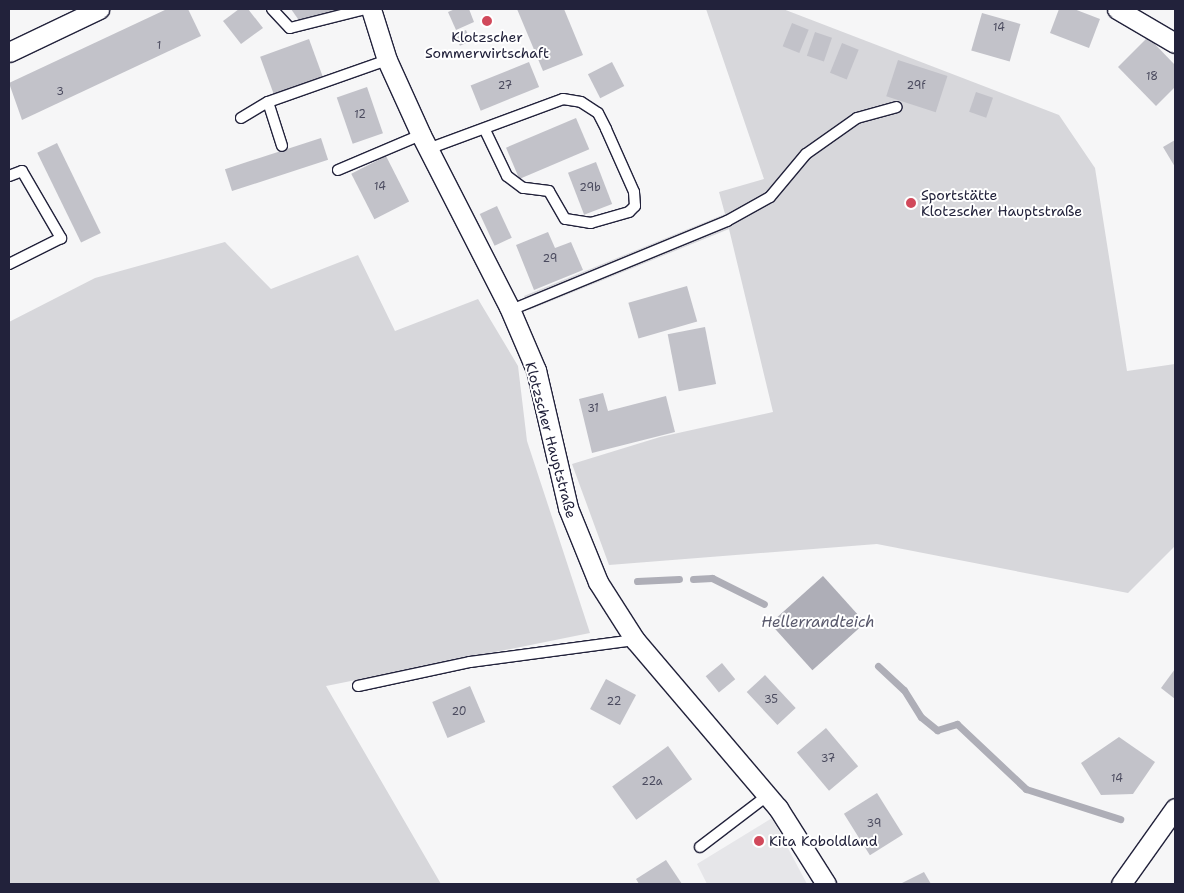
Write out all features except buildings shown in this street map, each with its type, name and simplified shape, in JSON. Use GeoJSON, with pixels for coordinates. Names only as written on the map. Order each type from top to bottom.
{"type":"FeatureCollection","features":[{"type":"Feature","properties":{"kind":"street"},"geometry":{"type":"LineString","coordinates":[[9,52],[99,9]]}},
{"type":"Feature","properties":{"kind":"street","name":"Klotzscher Hauptstraße"},"geometry":{"type":"LineString","coordinates":[[371,9],[388,60],[424,142],[511,310],[541,388],[556,466],[580,542],[598,582],[636,640],[767,796],[826,884]]}},
{"type":"Feature","properties":{"kind":"street"},"geometry":{"type":"LineString","coordinates":[[1117,9],[1175,42]]}},
{"type":"Feature","properties":{"kind":"street"},"geometry":{"type":"LineString","coordinates":[[1127,882],[1175,808]]}},
{"type":"Feature","properties":{"kind":"lane"},"geometry":{"type":"LineString","coordinates":[[272,9],[290,28],[365,9]]}},
{"type":"Feature","properties":{"kind":"lane"},"geometry":{"type":"LineString","coordinates":[[241,118],[268,102],[388,60]]}},
{"type":"Feature","properties":{"kind":"lane"},"geometry":{"type":"LineString","coordinates":[[338,170],[424,142],[485,130],[563,99],[581,102],[598,113],[634,192],[635,206],[629,212],[590,223],[565,218],[549,191],[528,190],[507,176],[485,130]]}},
{"type":"Feature","properties":{"kind":"lane"},"geometry":{"type":"LineString","coordinates":[[268,102],[282,146]]}},
{"type":"Feature","properties":{"kind":"lane"},"geometry":{"type":"LineString","coordinates":[[511,310],[727,221],[770,196],[806,154],[857,118],[897,107]]}},
{"type":"Feature","properties":{"kind":"lane"},"geometry":{"type":"LineString","coordinates":[[9,176],[22,171],[61,238],[9,264]]}},
{"type":"Feature","properties":{"kind":"lane"},"geometry":{"type":"LineString","coordinates":[[358,686],[470,662],[636,640]]}},
{"type":"Feature","properties":{"kind":"lane"},"geometry":{"type":"LineString","coordinates":[[700,847],[767,796]]}},
{"type":"Feature","properties":{"kind":"shaded area"},"geometry":{"type":"Polygon","coordinates":[[[706,9],[783,9],[1059,115],[1095,168],[1127,371],[1175,364],[1175,546],[1128,593],[877,544],[609,565],[572,464],[660,437],[773,412],[729,229],[529,310],[524,296],[725,214],[719,192],[764,179],[706,9]]]}},
{"type":"Feature","properties":{"kind":"shaded area"},"geometry":{"type":"Polygon","coordinates":[[[225,242],[271,289],[358,255],[395,331],[478,299],[518,366],[527,441],[590,633],[326,686],[441,884],[9,884],[9,322],[95,278],[225,242]]]}},
{"type":"Feature","properties":{"kind":"shaded area","name":"Kita Koboldland"},"geometry":{"type":"Polygon","coordinates":[[[772,818],[807,884],[707,884],[697,864],[772,818]]]}},
{"type":"Feature","properties":{"kind":"water","name":"Hellerrandteich"},"geometry":{"type":"Polygon","coordinates":[[[823,576],[865,623],[812,670],[770,624],[823,576]]]}},
{"type":"Feature","properties":{"kind":"waterway"},"geometry":{"type":"LineString","coordinates":[[693,579],[712,578],[764,604]]}},
{"type":"Feature","properties":{"kind":"waterway"},"geometry":{"type":"LineString","coordinates":[[637,581],[679,579]]}},
{"type":"Feature","properties":{"kind":"waterway"},"geometry":{"type":"LineString","coordinates":[[878,666],[904,690],[921,717],[937,730],[957,724],[1026,789],[1120,819]]}},
{"type":"Feature","properties":{"kind":"place","name":"Klotzscher Sommerwirtschaft"},"geometry":{"type":"Point","coordinates":[487,21]}},
{"type":"Feature","properties":{"kind":"place","name":"Sportstätte Klotzscher Hauptstraße"},"geometry":{"type":"Point","coordinates":[911,203]}},
{"type":"Feature","properties":{"kind":"place","name":"Kita Koboldland"},"geometry":{"type":"Point","coordinates":[759,841]}}]}
